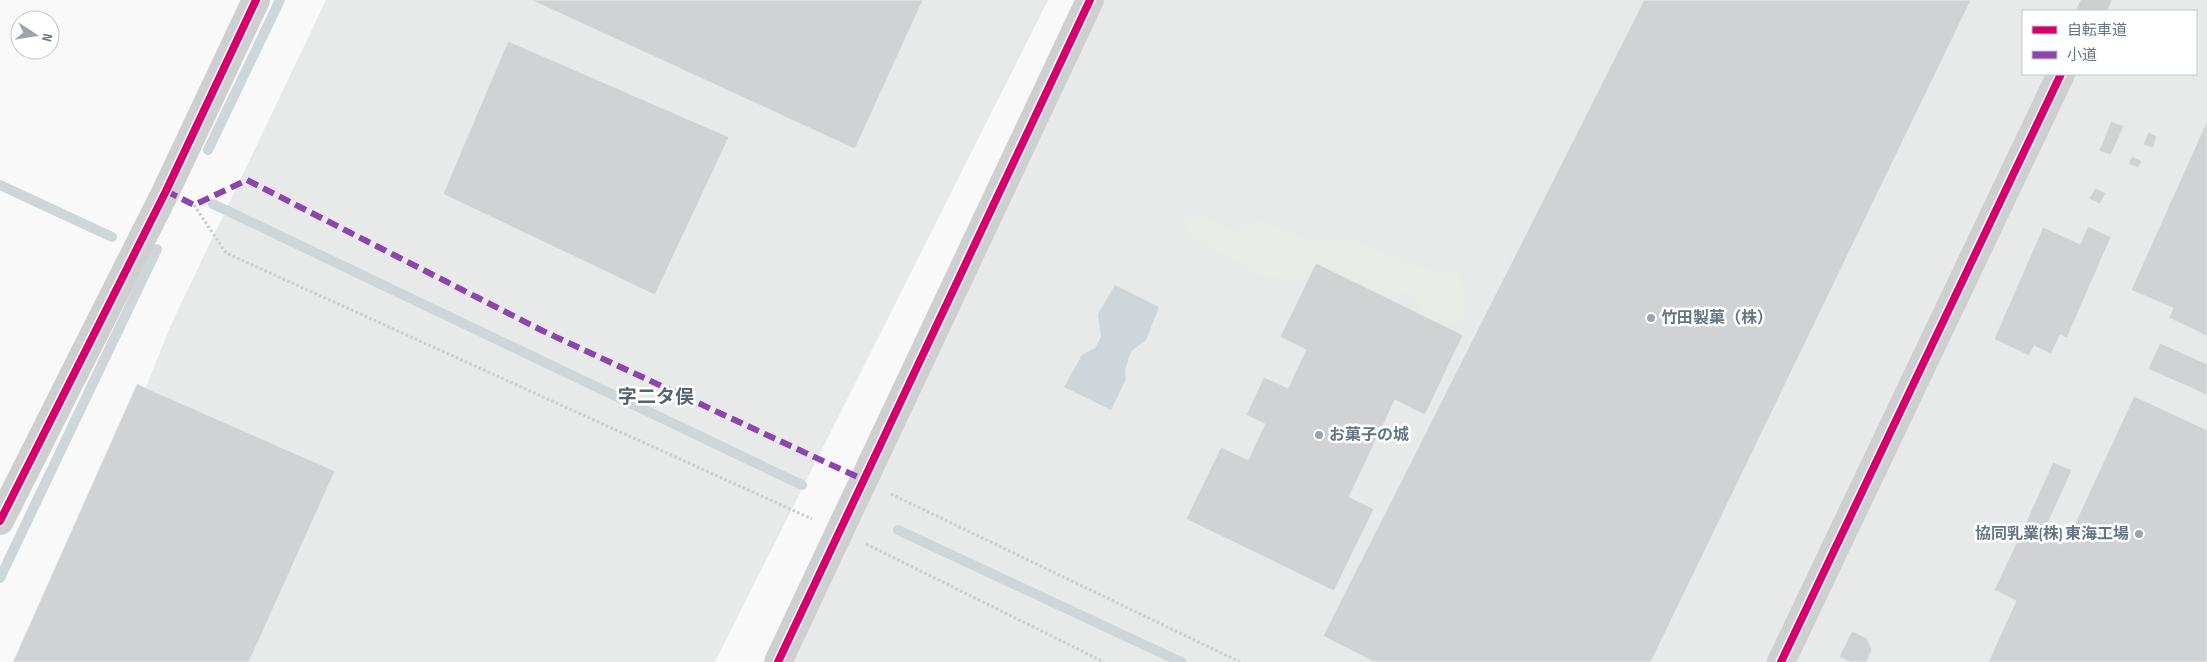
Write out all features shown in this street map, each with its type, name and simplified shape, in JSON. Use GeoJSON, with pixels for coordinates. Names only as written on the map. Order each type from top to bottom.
{"type":"FeatureCollection","features":[{"type":"Feature","properties":{"kind":"street"},"geometry":{"type":"LineString","coordinates":[[0,521],[166,191],[256,0]]}},
{"type":"Feature","properties":{"kind":"street"},"geometry":{"type":"LineString","coordinates":[[778,662],[1090,0]]}},
{"type":"Feature","properties":{"kind":"street"},"geometry":{"type":"LineString","coordinates":[[1781,662],[2061,75]]}},
{"type":"Feature","properties":{"kind":"path"},"geometry":{"type":"LineString","coordinates":[[194,205],[226,253],[840,531],[1104,662]]}},
{"type":"Feature","properties":{"kind":"path"},"geometry":{"type":"LineString","coordinates":[[864,480],[1240,662]]}},
{"type":"Feature","properties":{"kind":"shaded area"},"geometry":{"type":"Polygon","coordinates":[[[326,0],[1048,0],[715,662],[36,662],[170,327],[326,0]]]}},
{"type":"Feature","properties":{"kind":"shaded area"},"geometry":{"type":"Polygon","coordinates":[[[1090,0],[2207,0],[2207,662],[778,662],[1090,0]]]}},
{"type":"Feature","properties":{"kind":"shaded area"},"geometry":{"type":"Polygon","coordinates":[[[1180,214],[1204,217],[1232,231],[1259,220],[1309,239],[1349,238],[1421,268],[1460,273],[1466,314],[1433,335],[1412,292],[1361,300],[1330,283],[1261,276],[1188,234],[1180,214]]]}},
{"type":"Feature","properties":{"kind":"shaded area"},"geometry":{"type":"Polygon","coordinates":[[[1115,285],[1159,307],[1146,340],[1131,351],[1125,370],[1126,379],[1111,410],[1064,387],[1082,355],[1095,348],[1101,337],[1098,314],[1115,285]]]}},
{"type":"Feature","properties":{"kind":"building"},"geometry":{"type":"Polygon","coordinates":[[[531,0],[923,0],[855,149],[531,0]]]}},
{"type":"Feature","properties":{"kind":"building","name":"竹田製菓（株）"},"geometry":{"type":"Polygon","coordinates":[[[1644,0],[1971,0],[1651,662],[1374,662],[1323,636],[1644,0]]]}},
{"type":"Feature","properties":{"kind":"building"},"geometry":{"type":"Polygon","coordinates":[[[508,41],[729,137],[655,295],[443,194],[508,41]]]}},
{"type":"Feature","properties":{"kind":"building"},"geometry":{"type":"Polygon","coordinates":[[[2111,121],[2124,126],[2111,155],[2099,151],[2111,121]]]}},
{"type":"Feature","properties":{"kind":"building"},"geometry":{"type":"Polygon","coordinates":[[[2207,121],[2207,336],[2169,318],[2173,308],[2131,290],[2207,121]]]}},
{"type":"Feature","properties":{"kind":"building"},"geometry":{"type":"Polygon","coordinates":[[[2148,132],[2157,136],[2153,148],[2143,145],[2148,132]]]}},
{"type":"Feature","properties":{"kind":"building"},"geometry":{"type":"Polygon","coordinates":[[[2132,156],[2142,161],[2138,168],[2128,164],[2132,156]]]}},
{"type":"Feature","properties":{"kind":"building"},"geometry":{"type":"Polygon","coordinates":[[[2095,188],[2106,193],[2100,204],[2089,199],[2095,188]]]}},
{"type":"Feature","properties":{"kind":"building"},"geometry":{"type":"Polygon","coordinates":[[[2088,226],[2111,237],[2067,338],[2060,335],[2051,354],[2034,346],[2029,356],[1994,339],[2043,227],[2080,244],[2088,226]]]}},
{"type":"Feature","properties":{"kind":"building","name":"お菓子の城"},"geometry":{"type":"Polygon","coordinates":[[[1316,263],[1463,335],[1425,415],[1395,400],[1349,497],[1374,509],[1334,591],[1186,519],[1221,447],[1248,460],[1265,424],[1246,415],[1264,377],[1288,388],[1306,350],[1280,337],[1316,263]]]}},
{"type":"Feature","properties":{"kind":"building"},"geometry":{"type":"Polygon","coordinates":[[[2160,343],[2207,364],[2207,395],[2148,369],[2160,343]]]}},
{"type":"Feature","properties":{"kind":"building"},"geometry":{"type":"Polygon","coordinates":[[[137,384],[335,471],[249,662],[13,662],[137,384]]]}},
{"type":"Feature","properties":{"kind":"building","name":"協同乳業(株) 東海工場"},"geometry":{"type":"Polygon","coordinates":[[[2134,396],[2207,430],[2207,662],[1988,662],[2016,601],[1994,590],[2025,525],[2066,543],[2134,396]]]}},
{"type":"Feature","properties":{"kind":"building"},"geometry":{"type":"Polygon","coordinates":[[[2053,462],[2072,470],[2044,532],[2025,524],[2053,462]]]}},
{"type":"Feature","properties":{"kind":"building"},"geometry":{"type":"Polygon","coordinates":[[[1852,631],[1867,638],[1872,650],[1867,662],[1849,662],[1839,657],[1852,631]]]}},
{"type":"Feature","properties":{"kind":"waterway"},"geometry":{"type":"LineString","coordinates":[[208,150],[280,0]]}},
{"type":"Feature","properties":{"kind":"waterway"},"geometry":{"type":"LineString","coordinates":[[0,185],[112,237]]}},
{"type":"Feature","properties":{"kind":"waterway"},"geometry":{"type":"LineString","coordinates":[[213,204],[802,485]]}},
{"type":"Feature","properties":{"kind":"waterway"},"geometry":{"type":"LineString","coordinates":[[0,578],[157,249]]}},
{"type":"Feature","properties":{"kind":"waterway"},"geometry":{"type":"LineString","coordinates":[[898,530],[1181,662]]}},
{"type":"Feature","properties":{"kind":"marked path"},"geometry":{"type":"LineString","coordinates":[[166,191],[194,205],[247,180],[543,331],[864,480]]}},
{"type":"Feature","properties":{"kind":"cycle path"},"geometry":{"type":"LineString","coordinates":[[0,521],[166,191],[256,0]]}},
{"type":"Feature","properties":{"kind":"cycle path"},"geometry":{"type":"LineString","coordinates":[[778,662],[1090,0]]}},
{"type":"Feature","properties":{"kind":"cycle path"},"geometry":{"type":"LineString","coordinates":[[1781,662],[2061,75]]}},
{"type":"Feature","properties":{"kind":"place","name":"竹田製菓（株）"},"geometry":{"type":"Point","coordinates":[1651,318]}},
{"type":"Feature","properties":{"kind":"place","name":"お菓子の城"},"geometry":{"type":"Point","coordinates":[1319,435]}},
{"type":"Feature","properties":{"kind":"place","name":"協同乳業(株) 東海工場"},"geometry":{"type":"Point","coordinates":[2139,534]}},
{"type":"Feature","properties":{"kind":"district","name":"字二タ俣"},"geometry":{"type":"Point","coordinates":[656,397]}}]}
